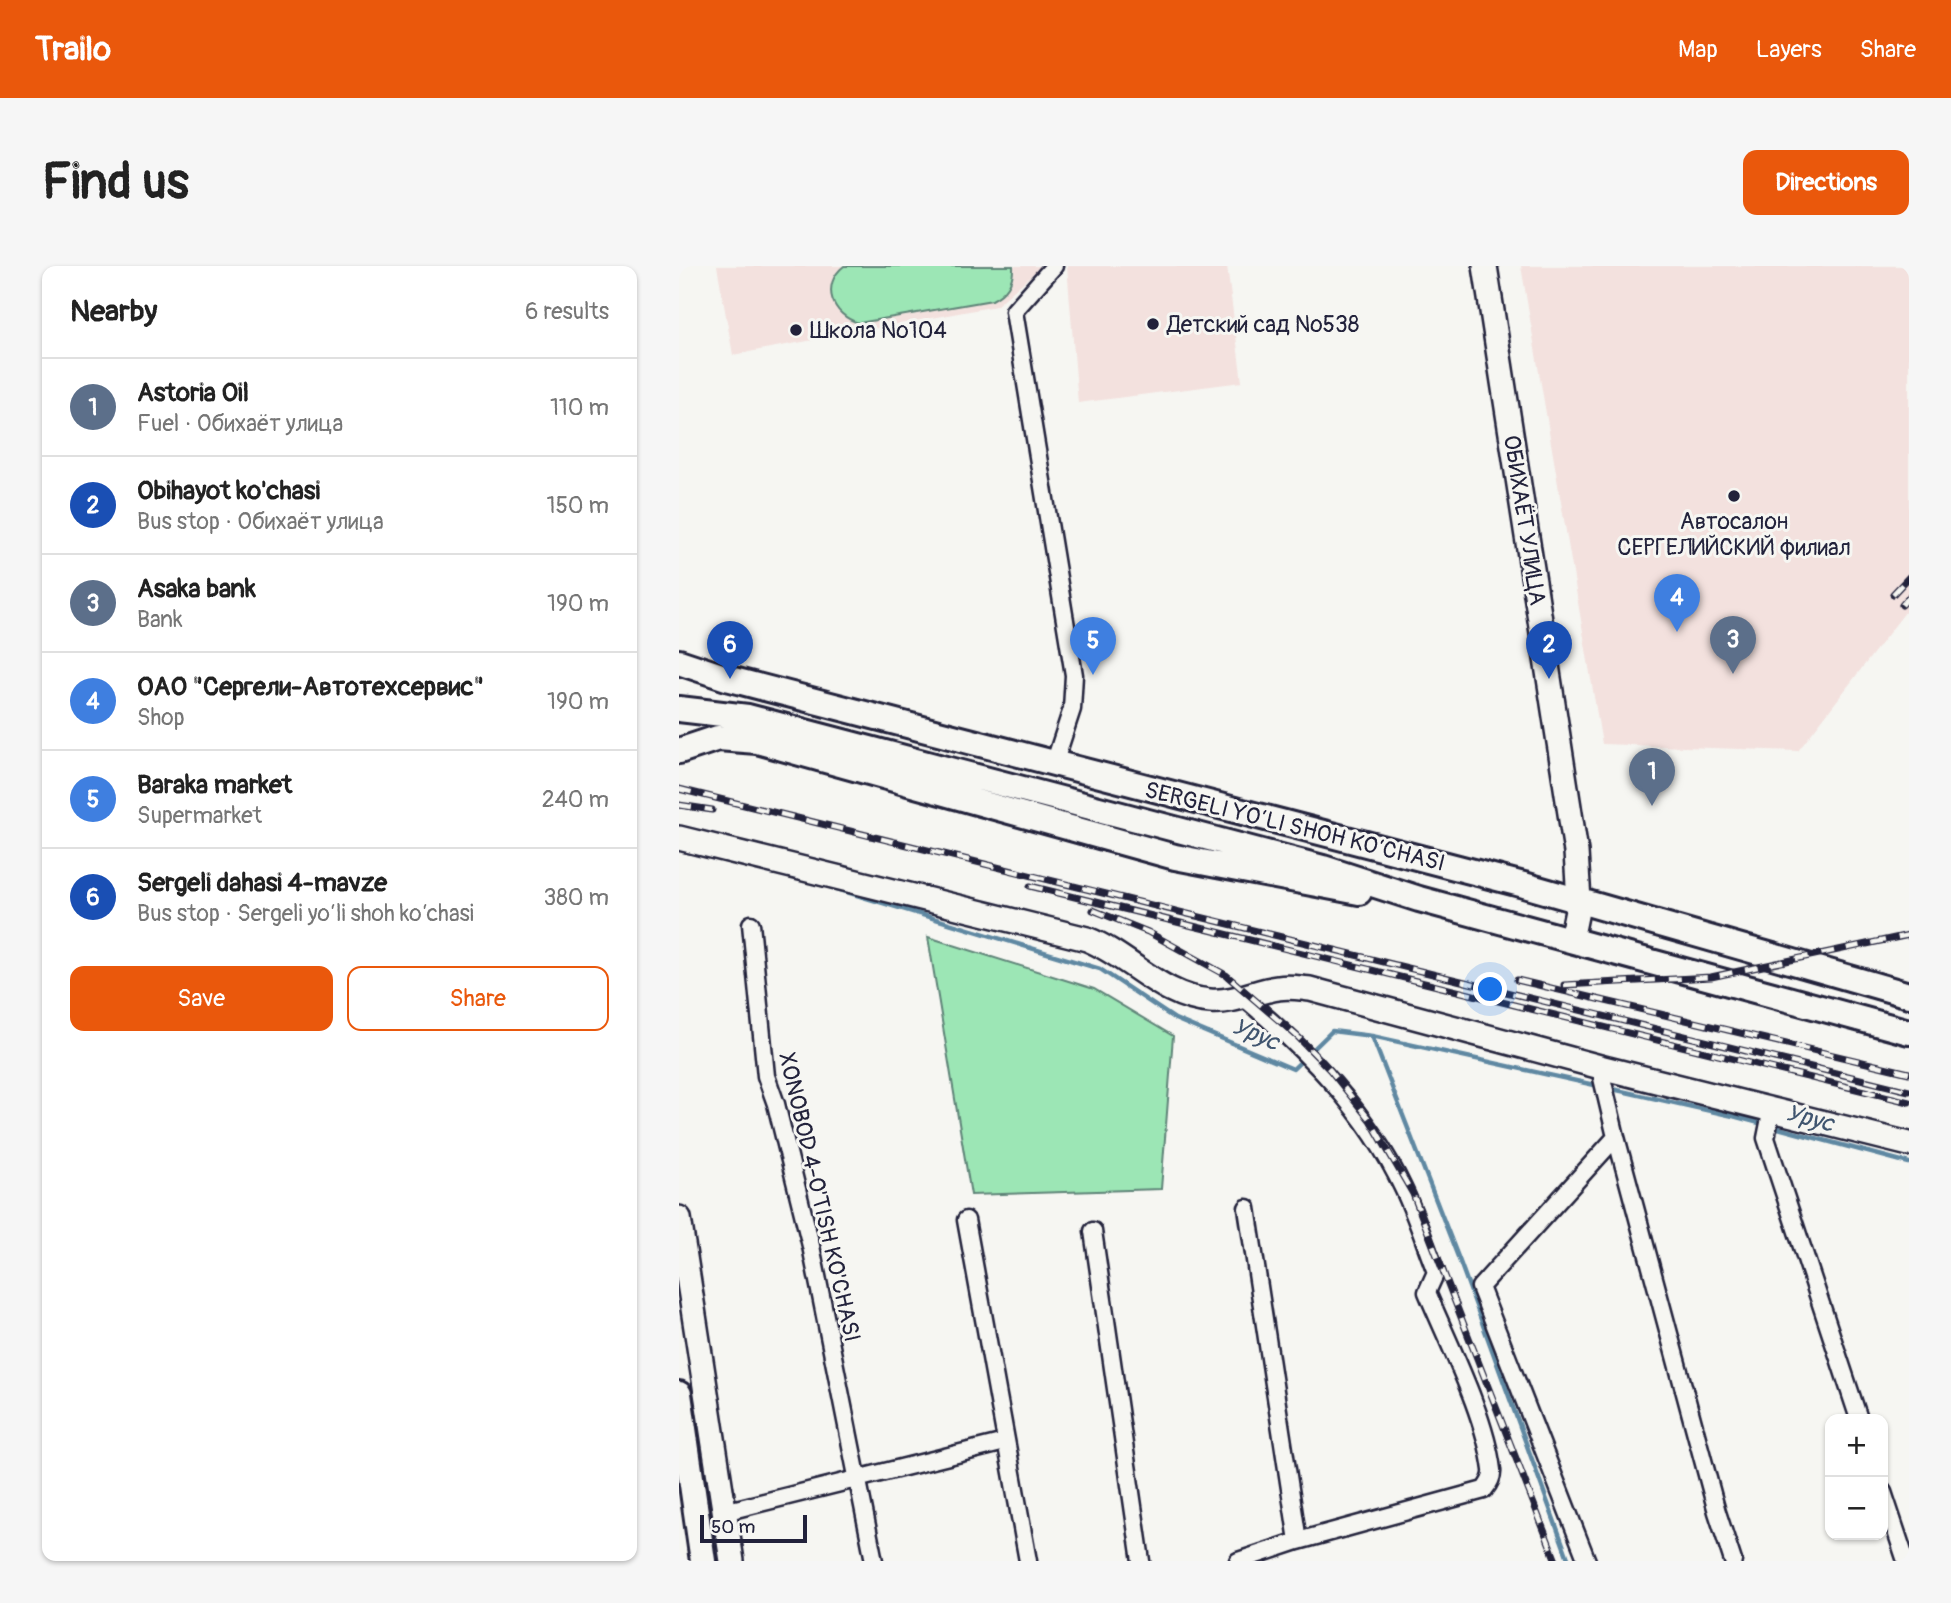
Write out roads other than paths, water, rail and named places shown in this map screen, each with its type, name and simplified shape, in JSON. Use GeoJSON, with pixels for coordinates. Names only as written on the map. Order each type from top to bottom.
{"type":"FeatureCollection","features":[{"type":"Feature","properties":{"kind":"main road","name":"SERGELI YO‘LI SHOH KO‘CHASI"},"geometry":{"type":"LineString","coordinates":[[679,662],[730,679],[1579,901],[1909,995]]}},
{"type":"Feature","properties":{"kind":"main road","name":"SERGELI YO‘LI SHOH KO‘CHASI"},"geometry":{"type":"LineString","coordinates":[[679,709],[748,717],[1323,869],[1419,899],[1909,1032]]}},
{"type":"Feature","properties":{"kind":"main road"},"geometry":{"type":"LineString","coordinates":[[679,751],[718,738],[757,741],[1037,819],[1239,871],[1319,887],[1419,899]]}},
{"type":"Feature","properties":{"kind":"main road"},"geometry":{"type":"LineString","coordinates":[[679,1394],[703,1561]]}},
{"type":"Feature","properties":{"kind":"street"},"geometry":{"type":"LineString","coordinates":[[1054,266],[1014,311],[1074,675],[1072,709],[1054,764]]}},
{"type":"Feature","properties":{"kind":"street","name":"ОБИХАЁТ УЛИЦА"},"geometry":{"type":"LineString","coordinates":[[1485,266],[1565,773],[1579,901],[1571,940]]}},
{"type":"Feature","properties":{"kind":"street"},"geometry":{"type":"LineString","coordinates":[[679,838],[1087,939],[1104,946],[1173,992],[1188,998],[1212,1002],[1276,988],[1310,989],[1604,1081],[1772,1108],[1909,1144]]}},
{"type":"Feature","properties":{"kind":"street","name":"XONOBOD 4-O'TISH KO'CHASI"},"geometry":{"type":"LineString","coordinates":[[751,925],[766,1076],[776,1104],[811,1246],[874,1561]]}},
{"type":"Feature","properties":{"kind":"street"},"geometry":{"type":"LineString","coordinates":[[1238,1561],[1298,1541],[1485,1490],[1492,1470],[1473,1404],[1427,1292],[1436,1272],[1403,1188],[1373,1138],[1324,1071],[1298,1044],[1243,997]]}},
{"type":"Feature","properties":{"kind":"street"},"geometry":{"type":"LineString","coordinates":[[1604,1081],[1616,1137],[1717,1512],[1733,1561]]}},
{"type":"Feature","properties":{"kind":"street"},"geometry":{"type":"LineString","coordinates":[[1772,1108],[1766,1138],[1857,1414]]}},
{"type":"Feature","properties":{"kind":"street"},"geometry":{"type":"LineString","coordinates":[[1587,1561],[1480,1287],[1616,1137]]}},
{"type":"Feature","properties":{"kind":"street"},"geometry":{"type":"LineString","coordinates":[[1247,1208],[1298,1541]]}},
{"type":"Feature","properties":{"kind":"street"},"geometry":{"type":"LineString","coordinates":[[679,1218],[732,1561]]}},
{"type":"Feature","properties":{"kind":"street"},"geometry":{"type":"LineString","coordinates":[[966,1220],[1028,1561]]}},
{"type":"Feature","properties":{"kind":"street"},"geometry":{"type":"LineString","coordinates":[[1093,1231],[1141,1561]]}},
{"type":"Feature","properties":{"kind":"street"},"geometry":{"type":"LineString","coordinates":[[725,1512],[1005,1442]]}},
{"type":"Feature","properties":{"kind":"street"},"geometry":{"type":"LineString","coordinates":[[1888,1507],[1906,1561]]}},
{"type":"Feature","properties":{"kind":"waterway","name":"Урус"},"geometry":{"type":"LineString","coordinates":[[827,886],[1100,969],[1175,1019],[1293,1069],[1332,1031],[1372,1036],[1599,1086]]}},
{"type":"Feature","properties":{"kind":"waterway"},"geometry":{"type":"LineString","coordinates":[[1372,1036],[1460,1262],[1569,1561]]}},
{"type":"Feature","properties":{"kind":"waterway","name":"Урус"},"geometry":{"type":"LineString","coordinates":[[1608,1088],[1733,1116],[1909,1163]]}},
{"type":"Feature","properties":{"kind":"railway"},"geometry":{"type":"LineString","coordinates":[[1893,594],[1909,577]]}},
{"type":"Feature","properties":{"kind":"railway"},"geometry":{"type":"LineString","coordinates":[[1902,605],[1909,597]]}},
{"type":"Feature","properties":{"kind":"railway"},"geometry":{"type":"LineString","coordinates":[[679,789],[1909,1091]]}},
{"type":"Feature","properties":{"kind":"railway"},"geometry":{"type":"LineString","coordinates":[[679,805],[712,810]]}},
{"type":"Feature","properties":{"kind":"railway"},"geometry":{"type":"LineString","coordinates":[[1030,886],[1909,1102]]}},
{"type":"Feature","properties":{"kind":"railway"},"geometry":{"type":"LineString","coordinates":[[1093,910],[1148,932],[1226,975],[1298,1037],[1330,1070],[1370,1120],[1413,1194],[1556,1561]]}},
{"type":"Feature","properties":{"kind":"railway"},"geometry":{"type":"LineString","coordinates":[[1564,985],[1711,977],[1909,935]]}},
{"type":"Feature","properties":{"kind":"railway"},"geometry":{"type":"LineString","coordinates":[[1517,980],[1909,1073]]}},
{"type":"Feature","properties":{"kind":"place","name":"Детский сад №538"},"geometry":{"type":"Point","coordinates":[1153,324]}},
{"type":"Feature","properties":{"kind":"place","name":"Школа №104"},"geometry":{"type":"Point","coordinates":[796,330]}},
{"type":"Feature","properties":{"kind":"place","name":"Автосалон СЕРГЕЛИЙСКИЙ филиал"},"geometry":{"type":"Point","coordinates":[1734,496]}},
{"type":"Feature","properties":{"kind":"place","name":"ОАО \"Сергели-Автотехсервис\""},"geometry":{"type":"Point","coordinates":[1677,632]}},
{"type":"Feature","properties":{"kind":"place","name":"Asaka bank"},"geometry":{"type":"Point","coordinates":[1733,674]}},
{"type":"Feature","properties":{"kind":"place","name":"Baraka market"},"geometry":{"type":"Point","coordinates":[1093,675]}},
{"type":"Feature","properties":{"kind":"place","name":"Sergeli dahasi 4-mavze"},"geometry":{"type":"Point","coordinates":[730,679]}},
{"type":"Feature","properties":{"kind":"place","name":"Obihayot ko'chasi"},"geometry":{"type":"Point","coordinates":[1549,679]}},
{"type":"Feature","properties":{"kind":"place","name":"Astoria Oil"},"geometry":{"type":"Point","coordinates":[1652,806]}}]}
